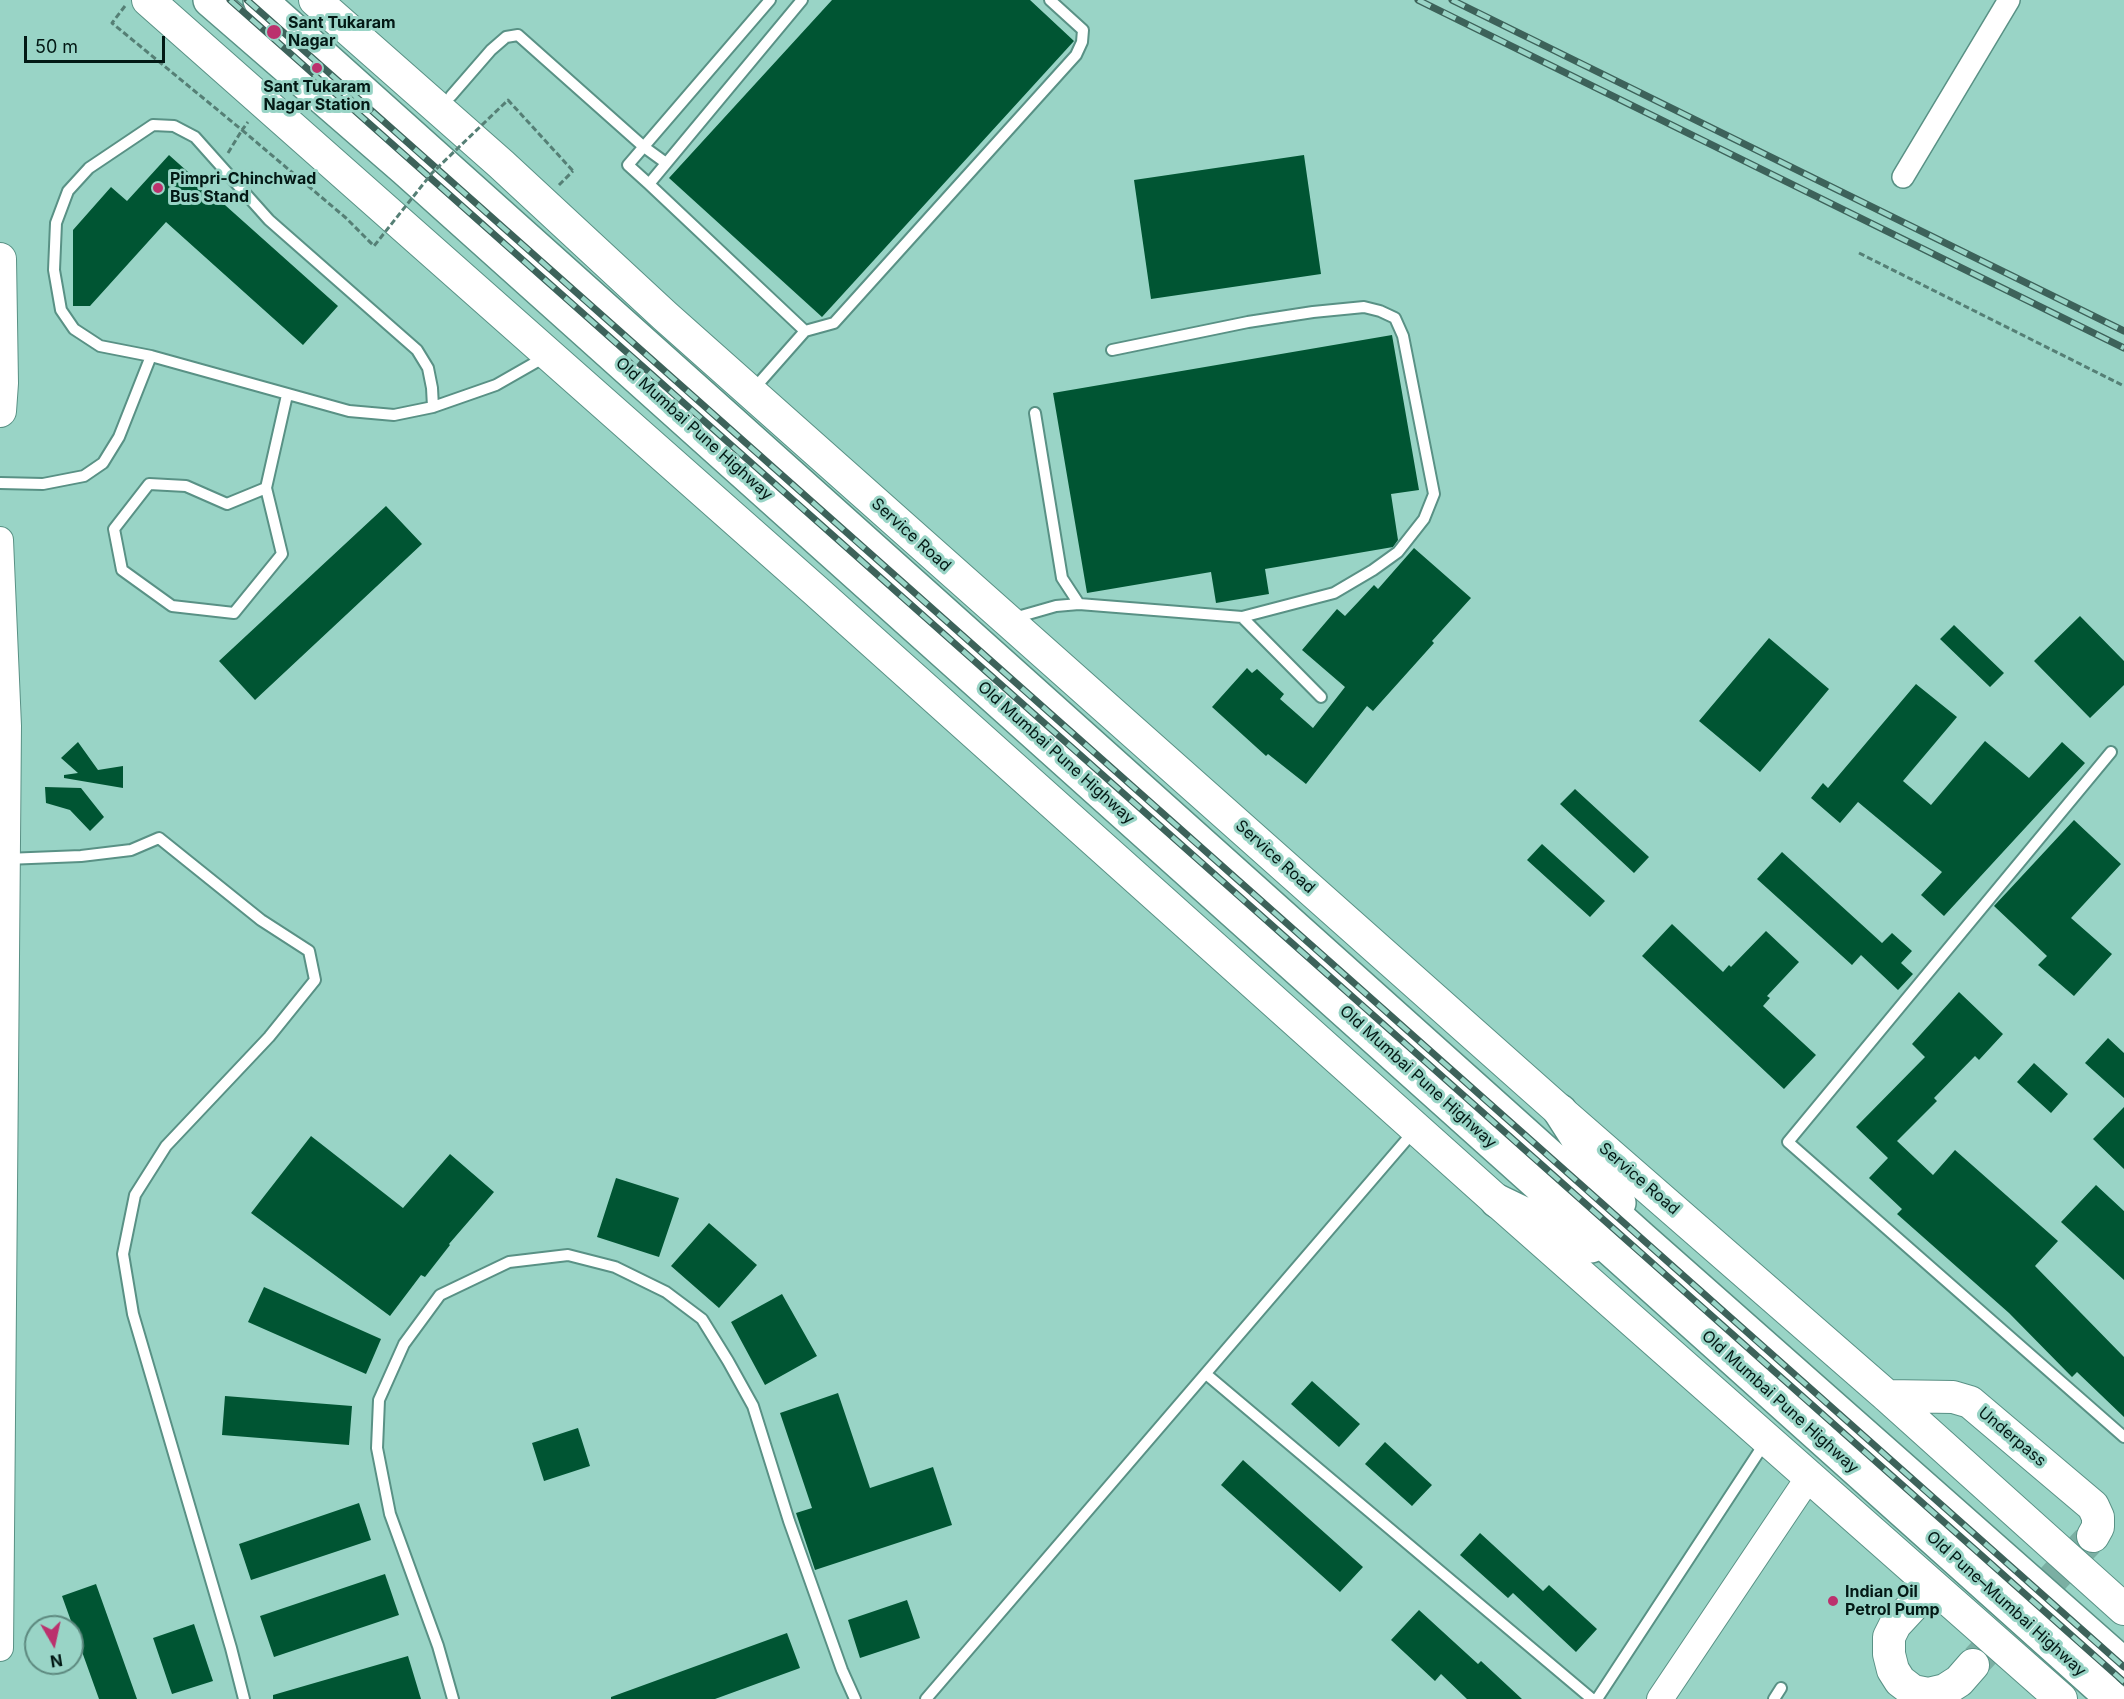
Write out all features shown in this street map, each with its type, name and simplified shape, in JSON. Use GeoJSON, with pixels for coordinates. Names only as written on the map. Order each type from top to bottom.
{"type":"FeatureCollection","features":[{"type":"Feature","properties":{"kind":"highway","name":"Old Mumbai Pune Highway"},"geometry":{"type":"LineString","coordinates":[[210,0],[405,169],[1633,1251],[1924,1487]]}},
{"type":"Feature","properties":{"kind":"highway","name":"Old Mumbai Pune Highway"},"geometry":{"type":"LineString","coordinates":[[260,0],[1633,1251],[1899,1509]]}},
{"type":"Feature","properties":{"kind":"highway"},"geometry":{"type":"LineString","coordinates":[[1560,1111],[1633,1251]]}},
{"type":"Feature","properties":{"kind":"highway"},"geometry":{"type":"LineString","coordinates":[[1497,1201],[1633,1251]]}},
{"type":"Feature","properties":{"kind":"highway","name":"Old Pune–Mumbai Highway"},"geometry":{"type":"LineString","coordinates":[[1924,1487],[2124,1665]]}},
{"type":"Feature","properties":{"kind":"highway","name":"Old Pune–Mumbai Highway"},"geometry":{"type":"LineString","coordinates":[[1899,1509],[2113,1699]]}},
{"type":"Feature","properties":{"kind":"main road"},"geometry":{"type":"LineString","coordinates":[[148,0],[816,591],[1497,1201],[2061,1699]]}},
{"type":"Feature","properties":{"kind":"main road","name":"Service Road"},"geometry":{"type":"LineString","coordinates":[[315,0],[501,164],[665,316],[1560,1111],[1887,1396],[2124,1610]]}},
{"type":"Feature","properties":{"kind":"main road"},"geometry":{"type":"LineString","coordinates":[[344,0],[451,96],[564,180],[625,252],[665,316]]}},
{"type":"Feature","properties":{"kind":"main road"},"geometry":{"type":"LineString","coordinates":[[0,259],[2,382],[0,411]]}},
{"type":"Feature","properties":{"kind":"main road","name":"Underpass"},"geometry":{"type":"LineString","coordinates":[[1887,1396],[1953,1397],[1970,1402],[2093,1506],[2098,1517],[2098,1527],[2093,1536]]}},
{"type":"Feature","properties":{"kind":"main road"},"geometry":{"type":"LineString","coordinates":[[1932,1585],[1895,1625],[1889,1637],[1889,1654],[1893,1670],[1900,1682],[1913,1691],[1928,1694],[1945,1690],[1959,1681],[1973,1665]]}},
{"type":"Feature","properties":{"kind":"street"},"geometry":{"type":"LineString","coordinates":[[1903,177],[2009,0]]}},
{"type":"Feature","properties":{"kind":"street"},"geometry":{"type":"LineString","coordinates":[[0,540],[8,726],[6,859],[3,900],[0,1648]]}},
{"type":"Feature","properties":{"kind":"street"},"geometry":{"type":"LineString","coordinates":[[1660,1699],[1809,1477]]}},
{"type":"Feature","properties":{"kind":"lane"},"geometry":{"type":"LineString","coordinates":[[770,0],[628,165],[806,331]]}},
{"type":"Feature","properties":{"kind":"lane"},"geometry":{"type":"LineString","coordinates":[[650,184],[802,0]]}},
{"type":"Feature","properties":{"kind":"lane"},"geometry":{"type":"LineString","coordinates":[[751,392],[806,331],[834,323],[1076,55],[1082,42],[1083,30],[1050,0]]}},
{"type":"Feature","properties":{"kind":"lane"},"geometry":{"type":"LineString","coordinates":[[451,96],[506,37],[518,35],[644,147],[666,163]]}},
{"type":"Feature","properties":{"kind":"lane"},"geometry":{"type":"LineString","coordinates":[[433,406],[428,368],[417,350],[269,220],[195,137],[174,126],[153,125],[88,168],[68,191],[56,223],[54,270],[61,310],[74,329],[100,346],[151,356],[349,411],[394,415],[433,406],[496,386],[549,355]]}},
{"type":"Feature","properties":{"kind":"lane"},"geometry":{"type":"LineString","coordinates":[[1008,620],[1056,606],[1079,604],[1242,618],[1334,593],[1398,552],[1424,519],[1434,494],[1403,336],[1395,318],[1380,311],[1364,307],[1312,312],[1248,322],[1112,350]]}},
{"type":"Feature","properties":{"kind":"lane"},"geometry":{"type":"LineString","coordinates":[[0,483],[43,484],[84,476],[103,463],[119,437],[151,356]]}},
{"type":"Feature","properties":{"kind":"lane"},"geometry":{"type":"LineString","coordinates":[[266,488],[227,504],[186,486],[149,483],[114,529],[122,570],[171,606],[234,613],[282,554],[266,488],[287,395]]}},
{"type":"Feature","properties":{"kind":"lane"},"geometry":{"type":"LineString","coordinates":[[1035,413],[1062,578],[1079,604]]}},
{"type":"Feature","properties":{"kind":"lane"},"geometry":{"type":"LineString","coordinates":[[1242,618],[1321,697]]}},
{"type":"Feature","properties":{"kind":"lane"},"geometry":{"type":"LineString","coordinates":[[2111,752],[1788,1142],[2124,1437]]}},
{"type":"Feature","properties":{"kind":"lane"},"geometry":{"type":"LineString","coordinates":[[6,859],[81,856],[131,850],[159,838],[261,920],[309,951],[315,980],[269,1037],[166,1146],[135,1195],[123,1254],[133,1314],[228,1637],[244,1699]]}},
{"type":"Feature","properties":{"kind":"lane"},"geometry":{"type":"LineString","coordinates":[[926,1699],[1416,1128]]}},
{"type":"Feature","properties":{"kind":"lane"},"geometry":{"type":"LineString","coordinates":[[453,1699],[438,1646],[390,1514],[377,1448],[379,1400],[404,1344],[440,1295],[509,1262],[568,1255],[615,1267],[666,1292],[702,1319],[753,1406],[789,1521],[842,1670],[855,1699]]}},
{"type":"Feature","properties":{"kind":"lane"},"geometry":{"type":"LineString","coordinates":[[1206,1374],[1592,1699]]}},
{"type":"Feature","properties":{"kind":"lane"},"geometry":{"type":"LineString","coordinates":[[1597,1699],[1767,1440]]}},
{"type":"Feature","properties":{"kind":"lane"},"geometry":{"type":"LineString","coordinates":[[1774,1699],[1781,1688]]}},
{"type":"Feature","properties":{"kind":"path"},"geometry":{"type":"LineString","coordinates":[[130,0],[112,23],[346,218],[374,246],[432,173],[508,100],[564,180]]}},
{"type":"Feature","properties":{"kind":"path"},"geometry":{"type":"LineString","coordinates":[[221,165],[242,130]]}},
{"type":"Feature","properties":{"kind":"path"},"geometry":{"type":"LineString","coordinates":[[1858,253],[2124,386]]}},
{"type":"Feature","properties":{"kind":"building"},"geometry":{"type":"Polygon","coordinates":[[[832,0],[1030,0],[1074,41],[822,317],[669,178],[832,0]]]}},
{"type":"Feature","properties":{"kind":"building"},"geometry":{"type":"Polygon","coordinates":[[[169,155],[338,306],[303,345],[166,222],[90,306],[73,306],[73,230],[111,187],[127,201],[169,155]]]}},
{"type":"Feature","properties":{"kind":"building"},"geometry":{"type":"Polygon","coordinates":[[[1304,155],[1321,274],[1151,299],[1134,180],[1304,155]]]}},
{"type":"Feature","properties":{"kind":"building"},"geometry":{"type":"Polygon","coordinates":[[[1392,335],[1419,490],[1391,494],[1398,540],[1393,547],[1265,569],[1269,594],[1216,603],[1211,572],[1087,593],[1053,393],[1392,335]]]}},
{"type":"Feature","properties":{"kind":"building"},"geometry":{"type":"Polygon","coordinates":[[[386,506],[422,544],[255,700],[219,661],[386,506]]]}},
{"type":"Feature","properties":{"kind":"building"},"geometry":{"type":"Polygon","coordinates":[[[1414,548],[1471,598],[1373,711],[1367,706],[1306,784],[1268,754],[1266,756],[1212,707],[1247,668],[1252,673],[1257,669],[1284,694],[1280,699],[1313,728],[1345,687],[1302,650],[1337,609],[1345,616],[1374,585],[1378,589],[1414,548]]]}},
{"type":"Feature","properties":{"kind":"building"},"geometry":{"type":"Polygon","coordinates":[[[2080,616],[2124,661],[2124,685],[2090,718],[2034,661],[2080,616]]]}},
{"type":"Feature","properties":{"kind":"building"},"geometry":{"type":"Polygon","coordinates":[[[1954,625],[2004,673],[1990,687],[1940,639],[1954,625]]]}},
{"type":"Feature","properties":{"kind":"building"},"geometry":{"type":"Polygon","coordinates":[[[1769,638],[1829,689],[1760,772],[1699,721],[1769,638]]]}},
{"type":"Feature","properties":{"kind":"building"},"geometry":{"type":"Polygon","coordinates":[[[1916,684],[1957,717],[1903,781],[1931,805],[1985,741],[2029,778],[2062,742],[2085,763],[1944,916],[1921,895],[1942,872],[1858,802],[1840,823],[1811,798],[1823,783],[1828,788],[1916,684]]]}},
{"type":"Feature","properties":{"kind":"building"},"geometry":{"type":"Polygon","coordinates":[[[78,742],[98,770],[123,766],[123,788],[64,778],[64,775],[78,773],[61,758],[78,742]]]}},
{"type":"Feature","properties":{"kind":"building"},"geometry":{"type":"Polygon","coordinates":[[[45,787],[81,788],[104,817],[90,831],[70,810],[46,803],[45,787]]]}},
{"type":"Feature","properties":{"kind":"building"},"geometry":{"type":"Polygon","coordinates":[[[1575,789],[1649,857],[1634,873],[1560,804],[1575,789]]]}},
{"type":"Feature","properties":{"kind":"building"},"geometry":{"type":"Polygon","coordinates":[[[2074,820],[2121,864],[2071,918],[2112,954],[2074,996],[2038,965],[2047,956],[1994,906],[2074,820]]]}},
{"type":"Feature","properties":{"kind":"building"},"geometry":{"type":"Polygon","coordinates":[[[1542,844],[1605,901],[1590,917],[1527,860],[1542,844]]]}},
{"type":"Feature","properties":{"kind":"building"},"geometry":{"type":"Polygon","coordinates":[[[1782,852],[1882,943],[1892,933],[1912,951],[1901,963],[1913,974],[1898,990],[1861,955],[1852,965],[1757,879],[1782,852]]]}},
{"type":"Feature","properties":{"kind":"building"},"geometry":{"type":"Polygon","coordinates":[[[1672,924],[1723,972],[1729,965],[1731,967],[1766,931],[1799,962],[1767,996],[1770,998],[1763,1006],[1816,1055],[1784,1089],[1642,956],[1672,924]]]}},
{"type":"Feature","properties":{"kind":"building"},"geometry":{"type":"Polygon","coordinates":[[[1959,992],[2003,1034],[1979,1060],[1975,1056],[1934,1098],[1937,1101],[1897,1141],[1933,1175],[1955,1150],[2058,1241],[2035,1266],[2124,1357],[2124,1417],[2077,1372],[2072,1377],[2009,1313],[1897,1214],[1902,1209],[1869,1178],[1888,1158],[1856,1127],[1925,1057],[1912,1044],[1959,992]]]}},
{"type":"Feature","properties":{"kind":"building"},"geometry":{"type":"Polygon","coordinates":[[[2108,1038],[2124,1053],[2124,1098],[2085,1063],[2108,1038]]]}},
{"type":"Feature","properties":{"kind":"building"},"geometry":{"type":"Polygon","coordinates":[[[2034,1063],[2068,1094],[2051,1113],[2017,1082],[2034,1063]]]}},
{"type":"Feature","properties":{"kind":"building"},"geometry":{"type":"Polygon","coordinates":[[[2124,1107],[2124,1169],[2093,1139],[2124,1107]]]}},
{"type":"Feature","properties":{"kind":"building"},"geometry":{"type":"Polygon","coordinates":[[[311,1136],[403,1208],[450,1154],[494,1192],[449,1244],[425,1277],[421,1275],[390,1316],[251,1213],[311,1136]]]}},
{"type":"Feature","properties":{"kind":"building"},"geometry":{"type":"Polygon","coordinates":[[[616,1178],[679,1198],[659,1257],[597,1237],[616,1178]]]}},
{"type":"Feature","properties":{"kind":"building"},"geometry":{"type":"Polygon","coordinates":[[[2096,1185],[2124,1211],[2124,1280],[2061,1222],[2096,1185]]]}},
{"type":"Feature","properties":{"kind":"building"},"geometry":{"type":"Polygon","coordinates":[[[709,1223],[757,1265],[719,1308],[671,1266],[709,1223]]]}},
{"type":"Feature","properties":{"kind":"building"},"geometry":{"type":"Polygon","coordinates":[[[264,1287],[381,1339],[366,1374],[248,1322],[264,1287]]]}},
{"type":"Feature","properties":{"kind":"building"},"geometry":{"type":"Polygon","coordinates":[[[782,1294],[817,1356],[765,1385],[731,1322],[782,1294]]]}},
{"type":"Feature","properties":{"kind":"building"},"geometry":{"type":"Polygon","coordinates":[[[1312,1381],[1360,1424],[1339,1447],[1291,1404],[1312,1381]]]}},
{"type":"Feature","properties":{"kind":"building"},"geometry":{"type":"Polygon","coordinates":[[[838,1393],[870,1488],[933,1467],[952,1525],[815,1570],[796,1513],[812,1508],[780,1413],[838,1393]]]}},
{"type":"Feature","properties":{"kind":"building"},"geometry":{"type":"Polygon","coordinates":[[[225,1396],[352,1406],[349,1445],[222,1435],[225,1396]]]}},
{"type":"Feature","properties":{"kind":"building"},"geometry":{"type":"Polygon","coordinates":[[[578,1428],[590,1466],[544,1481],[532,1443],[578,1428]]]}},
{"type":"Feature","properties":{"kind":"building"},"geometry":{"type":"Polygon","coordinates":[[[1385,1442],[1432,1485],[1412,1506],[1365,1464],[1385,1442]]]}},
{"type":"Feature","properties":{"kind":"building"},"geometry":{"type":"Polygon","coordinates":[[[1243,1460],[1363,1567],[1340,1592],[1221,1485],[1243,1460]]]}},
{"type":"Feature","properties":{"kind":"building"},"geometry":{"type":"Polygon","coordinates":[[[359,1503],[371,1540],[251,1580],[239,1544],[359,1503]]]}},
{"type":"Feature","properties":{"kind":"building"},"geometry":{"type":"Polygon","coordinates":[[[1480,1533],[1543,1591],[1549,1585],[1597,1629],[1576,1652],[1513,1593],[1508,1598],[1460,1555],[1480,1533]]]}},
{"type":"Feature","properties":{"kind":"building"},"geometry":{"type":"Polygon","coordinates":[[[385,1574],[399,1615],[274,1657],[260,1616],[385,1574]]]}},
{"type":"Feature","properties":{"kind":"building"},"geometry":{"type":"Polygon","coordinates":[[[96,1584],[137,1699],[99,1699],[84,1657],[84,1615],[69,1615],[62,1596],[96,1584]]]}},
{"type":"Feature","properties":{"kind":"building"},"geometry":{"type":"Polygon","coordinates":[[[907,1600],[920,1638],[860,1658],[848,1620],[907,1600]]]}},
{"type":"Feature","properties":{"kind":"building"},"geometry":{"type":"Polygon","coordinates":[[[1419,1610],[1478,1664],[1481,1661],[1522,1699],[1467,1699],[1441,1674],[1435,1681],[1391,1640],[1419,1610]]]}},
{"type":"Feature","properties":{"kind":"building"},"geometry":{"type":"Polygon","coordinates":[[[194,1624],[213,1681],[172,1694],[153,1638],[194,1624]]]}},
{"type":"Feature","properties":{"kind":"building"},"geometry":{"type":"Polygon","coordinates":[[[787,1633],[800,1668],[715,1699],[611,1699],[611,1697],[787,1633]]]}},
{"type":"Feature","properties":{"kind":"building"},"geometry":{"type":"Polygon","coordinates":[[[408,1656],[421,1699],[273,1699],[273,1695],[408,1656]]]}},
{"type":"Feature","properties":{"kind":"tunnel"},"geometry":{"type":"LineString","coordinates":[[1977,1660],[2088,1541]]}},
{"type":"Feature","properties":{"kind":"railway"},"geometry":{"type":"LineString","coordinates":[[230,0],[2124,1682]]}},
{"type":"Feature","properties":{"kind":"railway"},"geometry":{"type":"LineString","coordinates":[[247,0],[2124,1667]]}},
{"type":"Feature","properties":{"kind":"railway"},"geometry":{"type":"LineString","coordinates":[[1418,0],[2124,348]]}},
{"type":"Feature","properties":{"kind":"railway"},"geometry":{"type":"LineString","coordinates":[[1452,0],[2124,331]]}},
{"type":"Feature","properties":{"kind":"place","name":"Sant Tukaram Nagar"},"geometry":{"type":"Point","coordinates":[274,32]}},
{"type":"Feature","properties":{"kind":"place","name":"Sant Tukaram Nagar Station"},"geometry":{"type":"Point","coordinates":[317,68]}},
{"type":"Feature","properties":{"kind":"place","name":"Pimpri-Chinchwad Bus Stand"},"geometry":{"type":"Point","coordinates":[158,188]}},
{"type":"Feature","properties":{"kind":"place","name":"Indian Oil Petrol Pump"},"geometry":{"type":"Point","coordinates":[1833,1601]}}]}
